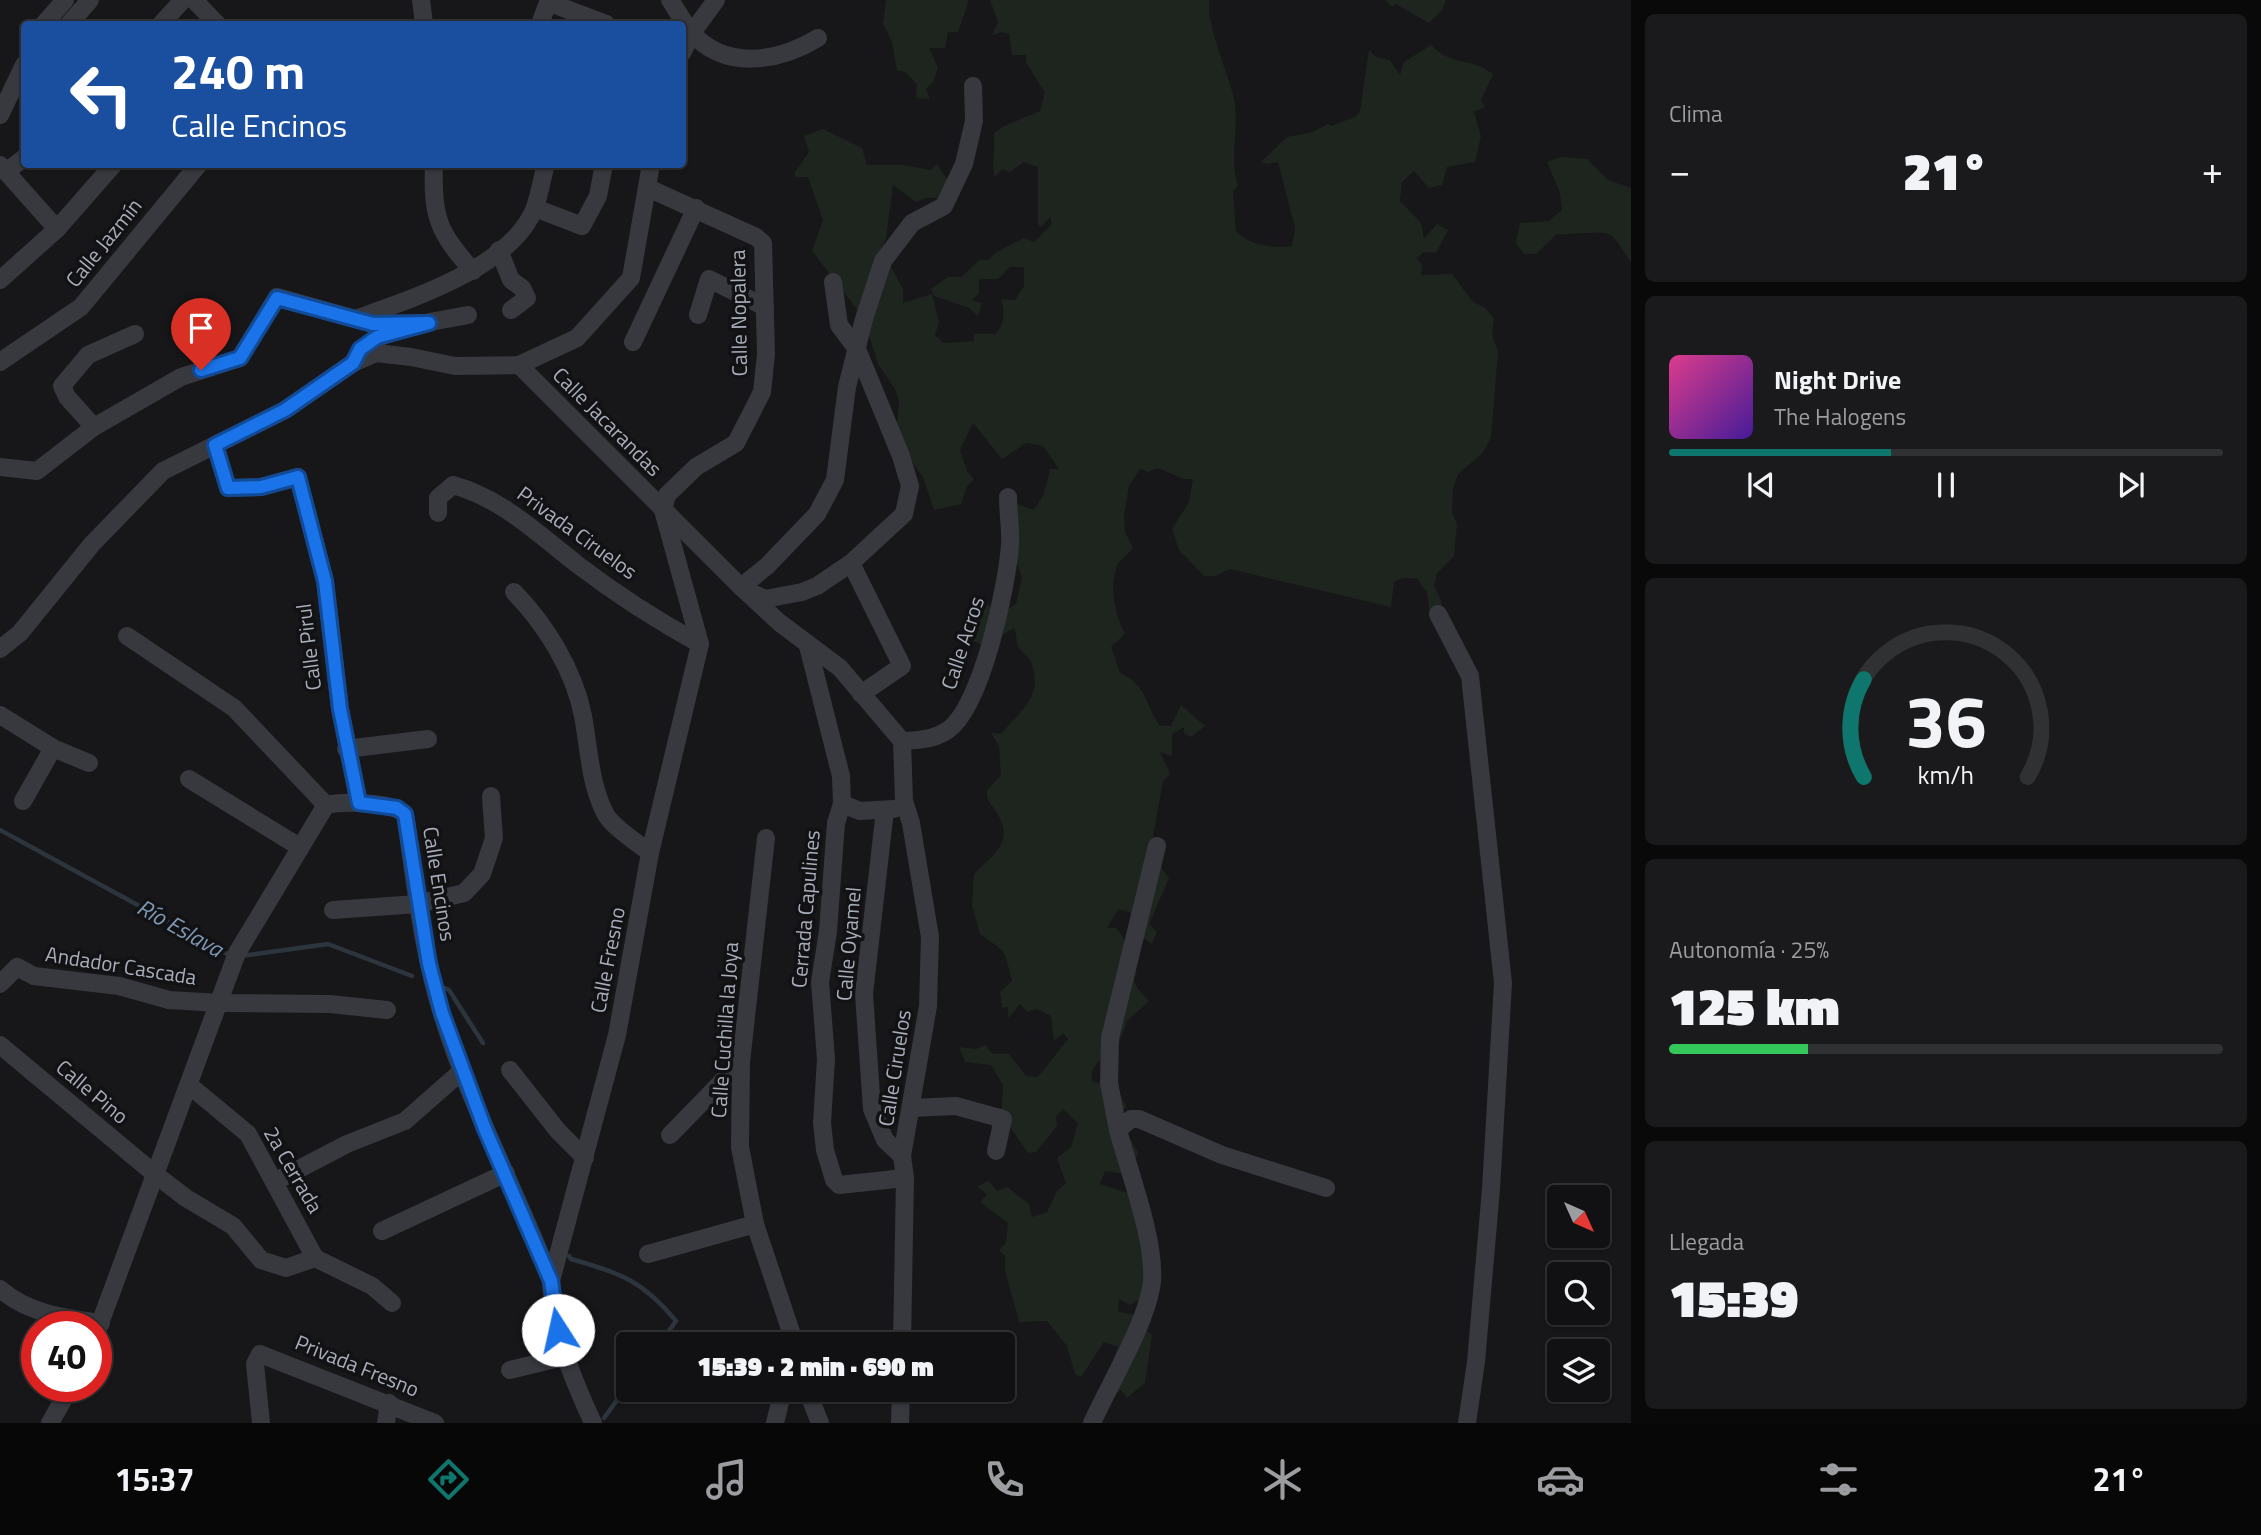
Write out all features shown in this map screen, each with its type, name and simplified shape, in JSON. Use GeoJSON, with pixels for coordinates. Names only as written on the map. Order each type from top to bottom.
{"type":"FeatureCollection","features":[{"type":"Feature","properties":{"kind":"street"},"geometry":{"type":"LineString","coordinates":[[164,21],[183,0]]}},
{"type":"Feature","properties":{"kind":"street"},"geometry":{"type":"LineString","coordinates":[[194,0],[214,21]]}},
{"type":"Feature","properties":{"kind":"street"},"geometry":{"type":"LineString","coordinates":[[421,0],[424,21]]}},
{"type":"Feature","properties":{"kind":"street"},"geometry":{"type":"LineString","coordinates":[[670,0],[684,21]]}},
{"type":"Feature","properties":{"kind":"street"},"geometry":{"type":"LineString","coordinates":[[686,45],[716,0]]}},
{"type":"Feature","properties":{"kind":"street"},"geometry":{"type":"LineString","coordinates":[[541,21],[547,5],[556,5],[598,21]]}},
{"type":"Feature","properties":{"kind":"street"},"geometry":{"type":"LineString","coordinates":[[50,21],[73,9]]}},
{"type":"Feature","properties":{"kind":"street"},"geometry":{"type":"LineString","coordinates":[[686,24],[692,33],[727,58],[755,60],[795,52],[818,38]]}},
{"type":"Feature","properties":{"kind":"street"},"geometry":{"type":"LineString","coordinates":[[0,115],[21,71]]}},
{"type":"Feature","properties":{"kind":"street"},"geometry":{"type":"LineString","coordinates":[[833,282],[839,325],[857,349],[910,486],[904,514],[852,563],[802,592],[765,599],[741,587],[767,566],[817,514],[835,480],[847,387],[857,349],[883,261],[912,223],[944,206],[964,164],[974,95]]}},
{"type":"Feature","properties":{"kind":"street"},"geometry":{"type":"LineString","coordinates":[[21,160],[3,169],[57,229]]}},
{"type":"Feature","properties":{"kind":"street"},"geometry":{"type":"LineString","coordinates":[[0,280],[57,229],[110,168]]}},
{"type":"Feature","properties":{"kind":"street","name":"Calle Jazmín"},"geometry":{"type":"LineString","coordinates":[[0,362],[81,307],[196,168]]}},
{"type":"Feature","properties":{"kind":"street"},"geometry":{"type":"LineString","coordinates":[[434,168],[432,200],[446,241],[473,271]]}},
{"type":"Feature","properties":{"kind":"street"},"geometry":{"type":"LineString","coordinates":[[355,318],[442,286],[473,271],[520,232],[535,208],[545,168]]}},
{"type":"Feature","properties":{"kind":"street"},"geometry":{"type":"LineString","coordinates":[[535,208],[582,226],[598,196],[603,168]]}},
{"type":"Feature","properties":{"kind":"street"},"geometry":{"type":"LineString","coordinates":[[0,649],[20,633],[92,544],[163,471],[285,410],[353,363],[376,353],[411,356],[455,366],[519,366],[577,338],[631,278],[650,168]]}},
{"type":"Feature","properties":{"kind":"street","name":"Calle Nopalera"},"geometry":{"type":"LineString","coordinates":[[648,188],[757,237],[763,243],[766,354],[762,392],[736,443],[696,467],[667,495],[663,510]]}},
{"type":"Feature","properties":{"kind":"street"},"geometry":{"type":"LineString","coordinates":[[633,342],[696,208]]}},
{"type":"Feature","properties":{"kind":"street"},"geometry":{"type":"LineString","coordinates":[[499,250],[511,280],[522,288],[527,298],[511,310]]}},
{"type":"Feature","properties":{"kind":"street"},"geometry":{"type":"LineString","coordinates":[[698,315],[709,279],[765,307]]}},
{"type":"Feature","properties":{"kind":"street"},"geometry":{"type":"LineString","coordinates":[[623,290],[648,311]]}},
{"type":"Feature","properties":{"kind":"street"},"geometry":{"type":"LineString","coordinates":[[0,467],[37,471],[94,426],[181,377],[240,358],[277,298],[373,324],[429,323]]}},
{"type":"Feature","properties":{"kind":"street"},"geometry":{"type":"LineString","coordinates":[[353,363],[360,349],[377,337],[468,315]]}},
{"type":"Feature","properties":{"kind":"street"},"geometry":{"type":"LineString","coordinates":[[94,426],[67,397],[62,386],[88,355],[135,334]]}},
{"type":"Feature","properties":{"kind":"street","name":"Calle Jacarandas"},"geometry":{"type":"LineString","coordinates":[[519,366],[663,510],[712,555],[741,587],[808,646],[840,668],[902,741]]}},
{"type":"Feature","properties":{"kind":"street","name":"Calle Pirul"},"geometry":{"type":"LineString","coordinates":[[215,445],[228,488],[261,487],[298,477],[325,581],[346,749],[359,803]]}},
{"type":"Feature","properties":{"kind":"street","name":"Privada Ciruelos"},"geometry":{"type":"LineString","coordinates":[[438,513],[438,498],[453,485],[475,491],[501,505],[579,566],[700,644]]}},
{"type":"Feature","properties":{"kind":"street","name":"Calle Acros"},"geometry":{"type":"LineString","coordinates":[[902,741],[928,740],[950,729],[977,688],[1003,594],[1010,546],[1008,497]]}},
{"type":"Feature","properties":{"kind":"street","name":"Calle Jacarandas"},"geometry":{"type":"LineString","coordinates":[[663,510],[700,644]]}},
{"type":"Feature","properties":{"kind":"street"},"geometry":{"type":"LineString","coordinates":[[852,563],[902,666],[861,694]]}},
{"type":"Feature","properties":{"kind":"street"},"geometry":{"type":"LineString","coordinates":[[514,592],[552,639],[574,687],[583,712],[597,795],[608,818],[650,853]]}},
{"type":"Feature","properties":{"kind":"street"},"geometry":{"type":"LineString","coordinates":[[1438,614],[1470,676],[1503,983],[1491,1189],[1476,1362],[1467,1423]]}},
{"type":"Feature","properties":{"kind":"street"},"geometry":{"type":"LineString","coordinates":[[105,1311],[235,958],[298,846],[326,805],[234,708],[127,636]]}},
{"type":"Feature","properties":{"kind":"street","name":"Calle Fresno"},"geometry":{"type":"LineString","coordinates":[[551,1281],[627,991],[650,853],[700,644]]}},
{"type":"Feature","properties":{"kind":"street","name":"Cerrada Capulines"},"geometry":{"type":"LineString","coordinates":[[808,646],[841,776],[842,804],[836,824],[828,930],[820,982],[826,1059],[822,1123],[825,1150],[834,1180],[839,1185],[905,1178]]}},
{"type":"Feature","properties":{"kind":"street"},"geometry":{"type":"LineString","coordinates":[[0,715],[53,748],[89,763]]}},
{"type":"Feature","properties":{"kind":"street"},"geometry":{"type":"LineString","coordinates":[[346,749],[428,738]]}},
{"type":"Feature","properties":{"kind":"street"},"geometry":{"type":"LineString","coordinates":[[842,804],[860,811],[898,809],[905,801],[902,741]]}},
{"type":"Feature","properties":{"kind":"street"},"geometry":{"type":"LineString","coordinates":[[23,802],[53,748]]}},
{"type":"Feature","properties":{"kind":"street"},"geometry":{"type":"LineString","coordinates":[[189,779],[298,846]]}},
{"type":"Feature","properties":{"kind":"street"},"geometry":{"type":"LineString","coordinates":[[333,910],[418,904],[464,893],[482,873],[494,838],[491,796]]}},
{"type":"Feature","properties":{"kind":"street","name":"Calle Ciruelos"},"geometry":{"type":"LineString","coordinates":[[902,1332],[905,1178],[902,1156],[928,1006],[930,937],[905,801]]}},
{"type":"Feature","properties":{"kind":"street","name":"Calle Encinos"},"geometry":{"type":"LineString","coordinates":[[326,805],[359,803],[397,808],[405,814],[418,904],[442,1013],[551,1281],[552,1304],[564,1357],[593,1423]]}},
{"type":"Feature","properties":{"kind":"street","name":"Calle Oyamel"},"geometry":{"type":"LineString","coordinates":[[885,810],[864,994],[872,1109],[885,1140],[902,1156]]}},
{"type":"Feature","properties":{"kind":"street","name":"Calle Cuchilla la Joya"},"geometry":{"type":"LineString","coordinates":[[766,838],[741,1062],[740,1147],[755,1224],[790,1332]]}},
{"type":"Feature","properties":{"kind":"street"},"geometry":{"type":"LineString","coordinates":[[1091,1423],[1144,1311],[1152,1281],[1150,1248],[1118,1130],[1109,1083],[1110,1038],[1157,846]]}},
{"type":"Feature","properties":{"kind":"street","name":"Andador Cascada"},"geometry":{"type":"LineString","coordinates":[[0,984],[17,967],[34,976],[119,986],[169,1000],[330,1004],[387,1010]]}},
{"type":"Feature","properties":{"kind":"street","name":"Calle Pino"},"geometry":{"type":"LineString","coordinates":[[0,1045],[156,1175],[186,1198],[233,1226],[261,1261],[286,1268],[315,1258]]}},
{"type":"Feature","properties":{"kind":"street"},"geometry":{"type":"LineString","coordinates":[[670,1135],[741,1062]]}},
{"type":"Feature","properties":{"kind":"street"},"geometry":{"type":"LineString","coordinates":[[275,1181],[347,1144],[405,1121],[463,1070]]}},
{"type":"Feature","properties":{"kind":"street"},"geometry":{"type":"LineString","coordinates":[[509,1070],[558,1131],[585,1158]]}},
{"type":"Feature","properties":{"kind":"street","name":"2a Cerrada"},"geometry":{"type":"LineString","coordinates":[[189,1085],[248,1134],[315,1258]]}},
{"type":"Feature","properties":{"kind":"street"},"geometry":{"type":"LineString","coordinates":[[911,1108],[956,1106],[1003,1119],[996,1150]]}},
{"type":"Feature","properties":{"kind":"street"},"geometry":{"type":"LineString","coordinates":[[1118,1130],[1131,1119],[1139,1119],[1222,1155],[1326,1188]]}},
{"type":"Feature","properties":{"kind":"street"},"geometry":{"type":"LineString","coordinates":[[382,1231],[506,1173]]}},
{"type":"Feature","properties":{"kind":"street"},"geometry":{"type":"LineString","coordinates":[[648,1254],[755,1224]]}},
{"type":"Feature","properties":{"kind":"street"},"geometry":{"type":"LineString","coordinates":[[315,1258],[372,1286],[392,1303]]}},
{"type":"Feature","properties":{"kind":"street"},"geometry":{"type":"LineString","coordinates":[[0,1289],[16,1303],[39,1311]]}},
{"type":"Feature","properties":{"kind":"street","name":"Privada Fresno"},"geometry":{"type":"LineString","coordinates":[[261,1423],[255,1364],[260,1354],[435,1423]]}},
{"type":"Feature","properties":{"kind":"street"},"geometry":{"type":"LineString","coordinates":[[510,1370],[564,1357]]}},
{"type":"Feature","properties":{"kind":"street"},"geometry":{"type":"LineString","coordinates":[[50,1423],[62,1402]]}},
{"type":"Feature","properties":{"kind":"street"},"geometry":{"type":"LineString","coordinates":[[775,1423],[780,1402]]}},
{"type":"Feature","properties":{"kind":"street"},"geometry":{"type":"LineString","coordinates":[[812,1402],[820,1423]]}},
{"type":"Feature","properties":{"kind":"street"},"geometry":{"type":"LineString","coordinates":[[900,1423],[901,1402]]}},
{"type":"Feature","properties":{"kind":"street"},"geometry":{"type":"LineString","coordinates":[[386,1423],[389,1403]]}},
{"type":"Feature","properties":{"kind":"shaded area"},"geometry":{"type":"Polygon","coordinates":[[[886,0],[969,0],[958,32],[948,32],[945,48],[929,48],[938,68],[933,82],[926,89],[930,99],[916,98],[917,84],[905,72],[897,70],[892,42],[883,24],[886,0]]]}},
{"type":"Feature","properties":{"kind":"shaded area"},"geometry":{"type":"Polygon","coordinates":[[[990,0],[1210,0],[1213,33],[1235,105],[1234,163],[1238,186],[1233,191],[1236,231],[1248,240],[1269,246],[1292,246],[1295,228],[1278,162],[1261,162],[1287,137],[1313,132],[1328,124],[1331,126],[1355,117],[1360,111],[1369,50],[1376,57],[1390,60],[1400,75],[1404,62],[1431,45],[1447,57],[1476,65],[1493,74],[1481,100],[1485,107],[1474,112],[1481,136],[1475,162],[1447,167],[1442,185],[1429,188],[1414,171],[1402,182],[1400,201],[1421,223],[1424,239],[1437,224],[1448,230],[1436,253],[1423,252],[1417,259],[1422,264],[1421,275],[1452,274],[1473,302],[1484,307],[1494,318],[1492,335],[1498,352],[1491,437],[1483,453],[1458,474],[1453,490],[1452,512],[1457,524],[1454,556],[1437,573],[1434,586],[1441,600],[1444,617],[1430,615],[1427,593],[1417,578],[1403,578],[1394,582],[1391,607],[1230,569],[1215,576],[1204,576],[1179,550],[1172,529],[1189,502],[1193,479],[1184,479],[1158,468],[1148,472],[1140,469],[1129,486],[1124,515],[1125,532],[1133,548],[1117,566],[1113,583],[1116,610],[1125,634],[1111,647],[1120,673],[1141,689],[1160,726],[1171,726],[1181,705],[1205,726],[1191,737],[1184,733],[1184,727],[1172,734],[1172,756],[1160,752],[1170,774],[1163,781],[1150,853],[1169,878],[1149,924],[1157,932],[1152,944],[1132,930],[1131,913],[1118,909],[1107,928],[1116,928],[1121,933],[1137,974],[1133,977],[1137,988],[1149,1001],[1127,1021],[1116,1051],[1098,1062],[1092,1075],[1092,1081],[1118,1090],[1126,1106],[1116,1125],[1123,1138],[1130,1138],[1138,1153],[1127,1174],[1105,1171],[1100,1184],[1131,1194],[1152,1228],[1143,1297],[1130,1305],[1119,1299],[1118,1312],[1140,1315],[1142,1326],[1152,1335],[1145,1383],[1127,1398],[1121,1390],[1115,1394],[1119,1369],[1114,1357],[1118,1347],[1104,1342],[1081,1377],[1075,1374],[1067,1346],[1047,1321],[1019,1322],[1007,1279],[1006,1257],[999,1250],[1006,1243],[1008,1223],[980,1202],[987,1195],[977,1186],[989,1181],[997,1191],[1007,1187],[1029,1204],[1032,1217],[1047,1212],[1057,1191],[1066,1183],[1057,1158],[1071,1147],[1078,1123],[1063,1109],[1056,1117],[1057,1126],[1036,1152],[1028,1153],[1001,1114],[1003,1085],[991,1065],[965,1062],[959,1047],[976,1049],[985,1045],[993,1054],[1009,1054],[1026,1076],[1038,1077],[1068,1039],[1063,1033],[1054,1041],[1051,1016],[1037,1009],[1027,1012],[1020,1004],[1008,1018],[1008,1007],[1002,1008],[1000,992],[1012,981],[1007,962],[1003,952],[980,934],[972,905],[974,874],[1000,846],[1004,830],[987,796],[987,790],[1001,775],[999,746],[991,733],[1001,734],[1023,710],[1035,684],[1031,662],[1017,644],[1014,628],[984,646],[966,637],[962,622],[978,599],[1001,613],[1016,604],[1022,578],[1015,557],[1017,504],[1034,510],[1044,494],[1050,469],[1059,469],[1043,446],[1026,443],[1002,459],[973,423],[960,450],[967,471],[974,479],[967,486],[961,504],[934,510],[923,477],[896,441],[899,402],[895,389],[878,364],[863,317],[812,251],[823,220],[808,177],[795,177],[795,172],[809,152],[804,136],[823,129],[862,148],[867,165],[902,165],[931,170],[937,164],[950,184],[950,198],[926,198],[916,202],[893,185],[886,239],[881,248],[903,289],[903,303],[932,294],[939,322],[935,335],[943,343],[974,341],[974,334],[995,334],[1003,318],[1001,299],[1015,300],[1024,286],[1024,267],[1010,267],[998,279],[979,279],[979,293],[972,300],[982,303],[978,316],[969,308],[934,296],[931,289],[948,277],[962,277],[979,260],[988,260],[995,253],[1024,238],[1034,242],[1052,224],[1050,217],[1041,227],[1038,224],[1038,167],[1024,162],[1010,172],[1002,169],[995,177],[993,134],[1002,127],[1040,111],[1045,93],[1026,62],[1026,55],[1012,55],[1009,34],[1002,32],[992,35],[998,22],[990,0]]]}},
{"type":"Feature","properties":{"kind":"shaded area"},"geometry":{"type":"Polygon","coordinates":[[[1385,0],[1446,0],[1442,10],[1429,23],[1396,4],[1392,7],[1385,0]]]}},
{"type":"Feature","properties":{"kind":"shaded area"},"geometry":{"type":"Polygon","coordinates":[[[1561,157],[1587,159],[1608,180],[1631,188],[1631,262],[1617,241],[1608,234],[1557,234],[1536,254],[1524,254],[1516,243],[1520,223],[1549,221],[1562,210],[1560,193],[1547,162],[1561,157]]]}},
{"type":"Feature","properties":{"kind":"waterway","name":"Río Eslava"},"geometry":{"type":"LineString","coordinates":[[0,830],[233,957]]}},
{"type":"Feature","properties":{"kind":"waterway","name":"Río Eslava"},"geometry":{"type":"LineString","coordinates":[[241,956],[328,944],[412,976]]}},
{"type":"Feature","properties":{"kind":"waterway","name":"Río Eslava"},"geometry":{"type":"LineString","coordinates":[[440,986],[449,990],[483,1043]]}},
{"type":"Feature","properties":{"kind":"waterway","name":"Río Eslava"},"geometry":{"type":"LineString","coordinates":[[569,1256],[630,1280],[653,1296],[676,1321],[668,1332]]}},
{"type":"Feature","properties":{"kind":"waterway","name":"Río Eslava"},"geometry":{"type":"LineString","coordinates":[[604,1418],[616,1402]]}},
{"type":"Feature","properties":{"kind":"route"},"geometry":{"type":"LineString","coordinates":[[201,370],[240,358],[277,298],[373,324],[429,323],[377,337],[360,349],[353,363],[285,410],[215,445],[222,478],[228,488],[261,487],[298,477],[325,581],[335,678],[346,749],[359,803],[397,808],[405,814],[429,964],[442,1013],[485,1129],[533,1234],[551,1281],[552,1304],[558,1330]]}}]}
